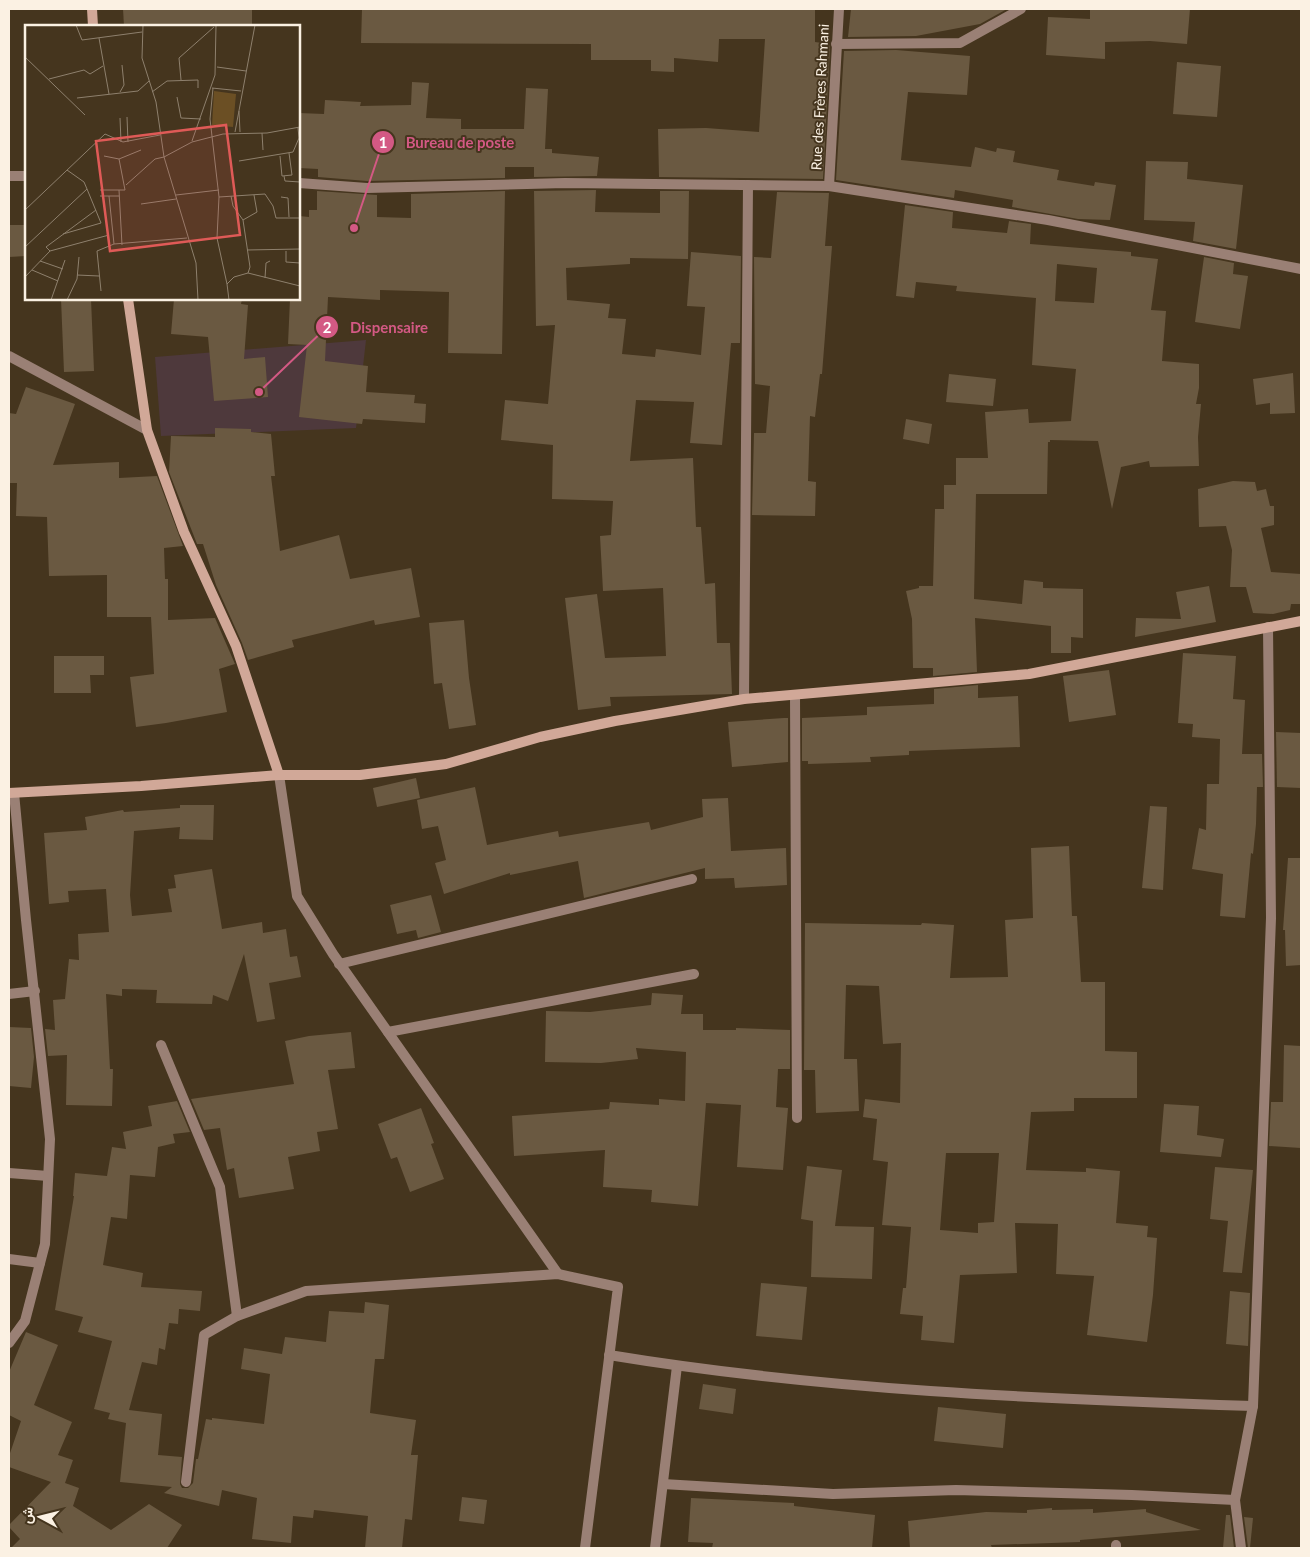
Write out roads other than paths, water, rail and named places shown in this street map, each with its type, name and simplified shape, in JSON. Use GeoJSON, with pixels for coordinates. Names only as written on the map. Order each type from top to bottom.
{"type":"FeatureCollection","features":[{"type":"Feature","properties":{"kind":"street"},"geometry":{"type":"LineString","coordinates":[[92,9],[93,25]]}},
{"type":"Feature","properties":{"kind":"street","name":"Rue des Frères Rahmani"},"geometry":{"type":"LineString","coordinates":[[829,186],[839,9]]}},
{"type":"Feature","properties":{"kind":"street"},"geometry":{"type":"LineString","coordinates":[[836,44],[960,43],[1021,9]]}},
{"type":"Feature","properties":{"kind":"street"},"geometry":{"type":"LineString","coordinates":[[9,176],[25,176]]}},
{"type":"Feature","properties":{"kind":"street"},"geometry":{"type":"LineString","coordinates":[[300,183],[367,188],[565,183],[829,186],[1048,220],[1301,269]]}},
{"type":"Feature","properties":{"kind":"street"},"geometry":{"type":"LineString","coordinates":[[744,699],[748,185]]}},
{"type":"Feature","properties":{"kind":"street"},"geometry":{"type":"LineString","coordinates":[[128,300],[147,430],[184,532],[236,646],[279,775],[297,896],[340,964],[558,1274]]}},
{"type":"Feature","properties":{"kind":"street"},"geometry":{"type":"LineString","coordinates":[[9,356],[147,430]]}},
{"type":"Feature","properties":{"kind":"street"},"geometry":{"type":"LineString","coordinates":[[9,1343],[25,1321],[45,1244],[50,1139],[35,991],[11,793],[279,775],[360,775],[446,764],[540,737],[615,721],[744,699],[1029,674],[1301,621]]}},
{"type":"Feature","properties":{"kind":"street"},"geometry":{"type":"LineString","coordinates":[[1241,1548],[1235,1500],[1253,1406],[1271,918],[1268,627]]}},
{"type":"Feature","properties":{"kind":"street"},"geometry":{"type":"LineString","coordinates":[[795,695],[797,1118]]}},
{"type":"Feature","properties":{"kind":"street"},"geometry":{"type":"LineString","coordinates":[[340,964],[692,879]]}},
{"type":"Feature","properties":{"kind":"street"},"geometry":{"type":"LineString","coordinates":[[388,1032],[694,974]]}},
{"type":"Feature","properties":{"kind":"street"},"geometry":{"type":"LineString","coordinates":[[9,994],[35,991]]}},
{"type":"Feature","properties":{"kind":"street"},"geometry":{"type":"LineString","coordinates":[[161,1046],[220,1187],[237,1316]]}},
{"type":"Feature","properties":{"kind":"street"},"geometry":{"type":"LineString","coordinates":[[9,1173],[48,1176]]}},
{"type":"Feature","properties":{"kind":"street"},"geometry":{"type":"LineString","coordinates":[[9,1259],[40,1263]]}},
{"type":"Feature","properties":{"kind":"street"},"geometry":{"type":"LineString","coordinates":[[186,1482],[204,1335],[237,1316],[306,1291],[558,1274],[618,1287],[585,1548]]}},
{"type":"Feature","properties":{"kind":"street"},"geometry":{"type":"LineString","coordinates":[[609,1355],[677,1366],[990,1396],[1253,1406]]}},
{"type":"Feature","properties":{"kind":"street"},"geometry":{"type":"LineString","coordinates":[[655,1548],[677,1366]]}},
{"type":"Feature","properties":{"kind":"street"},"geometry":{"type":"LineString","coordinates":[[663,1484],[833,1494],[966,1490],[1235,1500]]}},
{"type":"Feature","properties":{"kind":"place","name":"Bureau de poste"},"geometry":{"type":"Point","coordinates":[354,228]}},
{"type":"Feature","properties":{"kind":"place","name":"Dispensaire"},"geometry":{"type":"Point","coordinates":[259,392]}}]}
